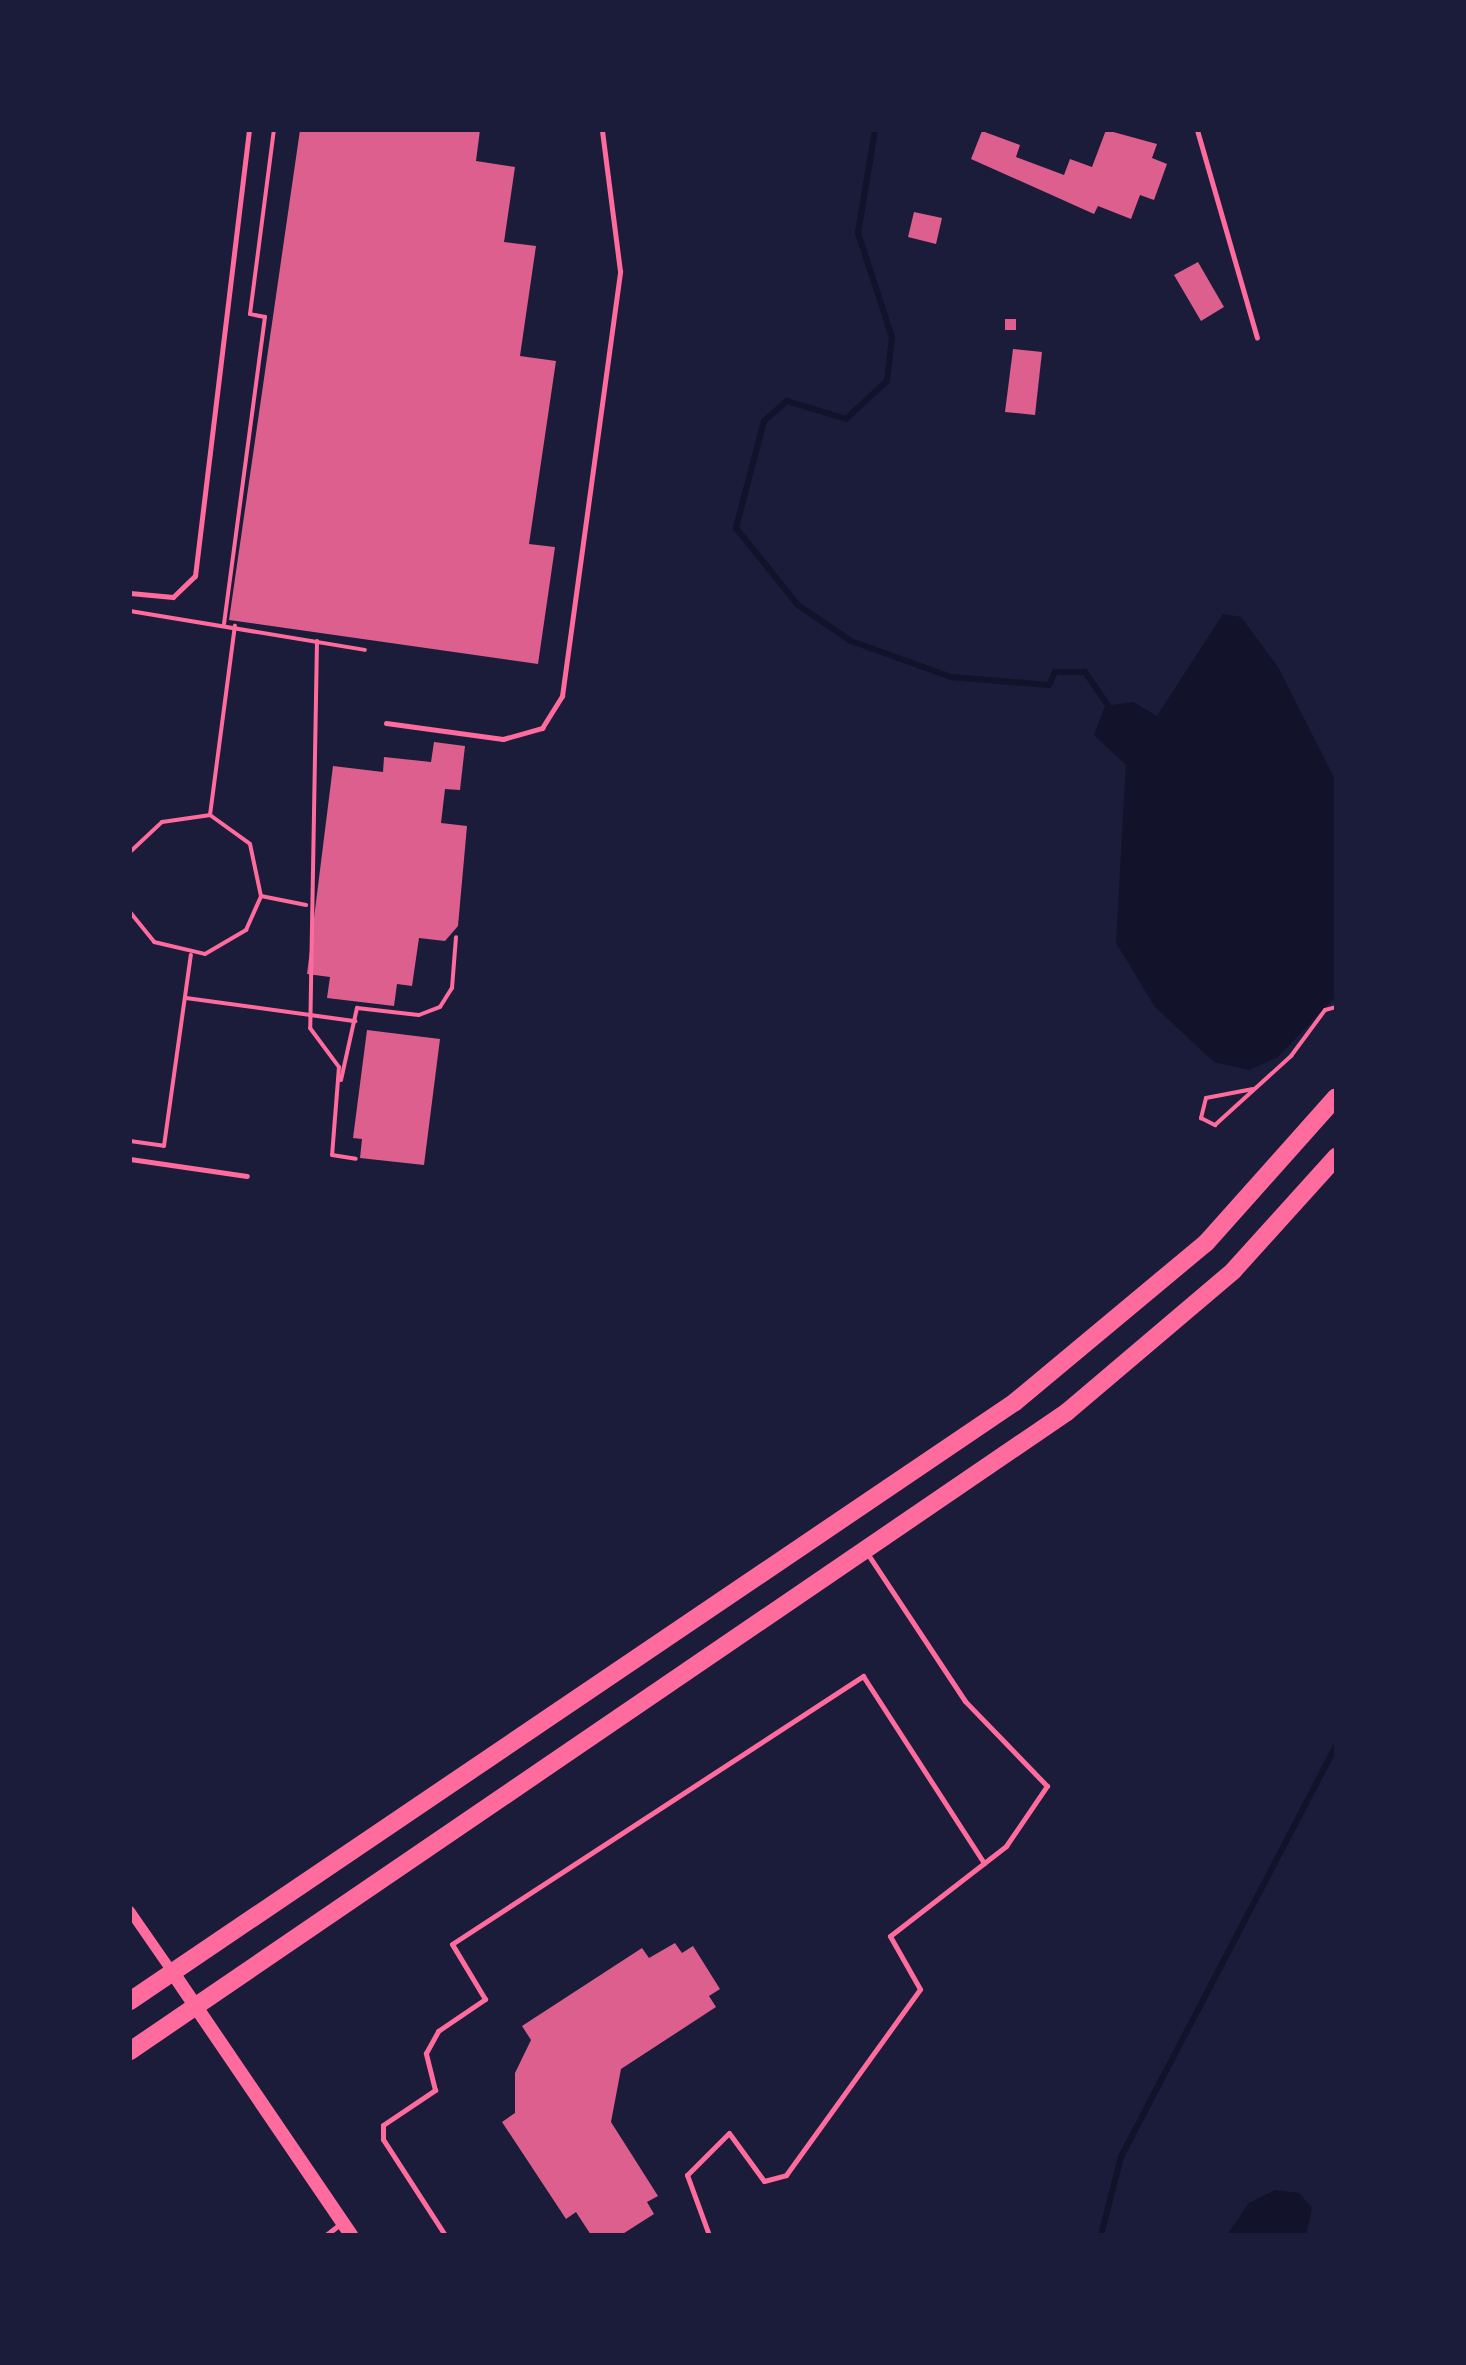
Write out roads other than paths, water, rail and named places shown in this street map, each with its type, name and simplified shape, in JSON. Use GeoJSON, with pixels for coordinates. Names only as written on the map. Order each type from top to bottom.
{"type":"FeatureCollection","features":[{"type":"Feature","properties":{"kind":"highway"},"geometry":{"type":"LineString","coordinates":[[130,2001],[1015,1402],[1206,1243],[1336,1097]]}},
{"type":"Feature","properties":{"kind":"highway"},"geometry":{"type":"LineString","coordinates":[[130,2051],[866,1551],[1138,1358],[1336,1157]]}},
{"type":"Feature","properties":{"kind":"street"},"geometry":{"type":"LineString","coordinates":[[130,1911],[347,2229]]}},
{"type":"Feature","properties":{"kind":"lane"},"geometry":{"type":"LineString","coordinates":[[130,593],[173,598],[195,576],[250,130]]}},
{"type":"Feature","properties":{"kind":"lane"},"geometry":{"type":"LineString","coordinates":[[386,722],[503,738],[542,728],[562,696],[620,271],[602,130]]}},
{"type":"Feature","properties":{"kind":"lane"},"geometry":{"type":"LineString","coordinates":[[1197,130],[1257,338]]}},
{"type":"Feature","properties":{"kind":"lane"},"geometry":{"type":"LineString","coordinates":[[130,1158],[246,1176]]}},
{"type":"Feature","properties":{"kind":"lane"},"geometry":{"type":"LineString","coordinates":[[709,2235],[688,2174],[729,2133],[764,2181],[786,2175],[920,1989],[890,1936],[1024,1827],[1047,1786],[964,1701],[866,1551]]}},
{"type":"Feature","properties":{"kind":"lane"},"geometry":{"type":"LineString","coordinates":[[446,2235],[383,2139],[383,2125],[435,2090],[426,2053],[438,2031],[485,2000],[452,1944],[863,1676],[984,1863]]}},
{"type":"Feature","properties":{"kind":"lane"},"geometry":{"type":"LineString","coordinates":[[326,2235],[347,2229]]}},
{"type":"Feature","properties":{"kind":"waterway"},"geometry":{"type":"LineString","coordinates":[[875,130],[858,233],[892,337],[887,381],[846,419],[787,401],[764,421],[736,528],[798,605],[851,641],[951,677],[1049,685],[1055,672],[1085,672],[1114,714]]}},
{"type":"Feature","properties":{"kind":"waterway"},"geometry":{"type":"LineString","coordinates":[[1101,2235],[1121,2157],[1336,1746]]}}]}
